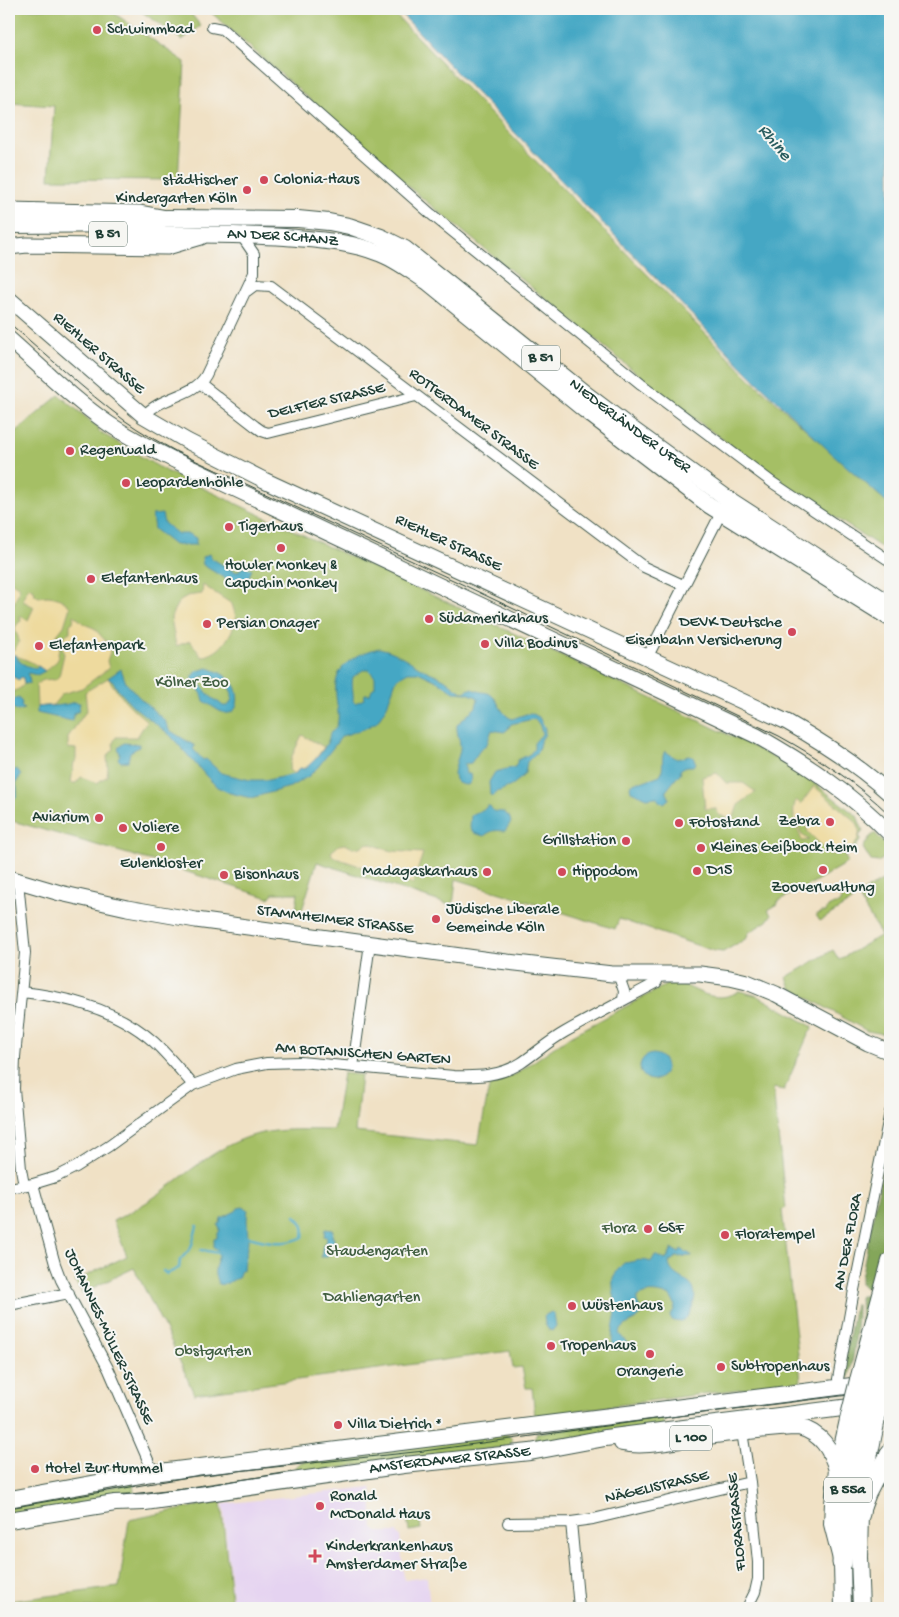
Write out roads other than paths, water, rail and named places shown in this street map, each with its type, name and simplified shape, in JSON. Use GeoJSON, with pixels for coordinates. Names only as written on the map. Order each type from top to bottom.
{"type":"FeatureCollection","features":[{"type":"Feature","properties":{"kind":"highway","name":"B 55a"},"geometry":{"type":"LineString","coordinates":[[842,1562],[845,1504],[851,1468],[862,1418],[881,1374],[890,1316]]}},
{"type":"Feature","properties":{"kind":"highway","name":"B 55a"},"geometry":{"type":"LineString","coordinates":[[860,1514],[867,1460],[862,1418]]}},
{"type":"Feature","properties":{"kind":"main road","name":"AN DER SCHANZ"},"geometry":{"type":"LineString","coordinates":[[9,210],[140,213],[167,218],[275,218],[320,221],[349,226]]}},
{"type":"Feature","properties":{"kind":"main road","name":"AN DER SCHANZ"},"geometry":{"type":"LineString","coordinates":[[9,224],[140,224],[167,218]]}},
{"type":"Feature","properties":{"kind":"main road"},"geometry":{"type":"LineString","coordinates":[[266,236],[276,235],[282,231],[284,227],[282,221],[275,218]]}},
{"type":"Feature","properties":{"kind":"main road","name":"NIEDERLÄNDER UFER"},"geometry":{"type":"LineString","coordinates":[[349,226],[405,249],[724,506],[890,604]]}},
{"type":"Feature","properties":{"kind":"main road","name":"AN DER SCHANZ"},"geometry":{"type":"LineString","coordinates":[[9,236],[37,234],[242,235],[327,240],[360,247]]}},
{"type":"Feature","properties":{"kind":"main road","name":"AN DER SCHANZ"},"geometry":{"type":"LineString","coordinates":[[9,247],[27,245],[167,247],[207,235]]}},
{"type":"Feature","properties":{"kind":"main road","name":"NIEDERLÄNDER UFER"},"geometry":{"type":"LineString","coordinates":[[360,247],[380,253],[428,282],[585,410],[890,618]]}},
{"type":"Feature","properties":{"kind":"main road","name":"RIEHLER STRASSE"},"geometry":{"type":"LineString","coordinates":[[9,299],[144,416],[187,441],[264,480],[787,722],[844,757],[890,794]]}},
{"type":"Feature","properties":{"kind":"main road"},"geometry":{"type":"LineString","coordinates":[[9,339],[98,416],[129,436],[174,460],[757,736],[796,758],[844,791],[890,834]]}},
{"type":"Feature","properties":{"kind":"main road","name":"STAMMHEIMER STRASSE"},"geometry":{"type":"LineString","coordinates":[[13,880],[60,893],[137,910],[196,920],[490,960],[618,974],[709,975],[747,982],[776,994],[868,1043],[890,1052]]}},
{"type":"Feature","properties":{"kind":"main road"},"geometry":{"type":"LineString","coordinates":[[881,1374],[890,1261]]}},
{"type":"Feature","properties":{"kind":"main road","name":"AMSTERDAMER STRASSE"},"geometry":{"type":"LineString","coordinates":[[9,1499],[152,1474],[508,1429],[881,1374]]}},
{"type":"Feature","properties":{"kind":"main road","name":"AMSTERDAMER STRASSE"},"geometry":{"type":"LineString","coordinates":[[9,1520],[115,1502],[145,1502],[404,1466],[541,1450],[605,1438],[890,1402]]}},
{"type":"Feature","properties":{"kind":"main road","name":"B 55a"},"geometry":{"type":"LineString","coordinates":[[837,1470],[862,1418]]}},
{"type":"Feature","properties":{"kind":"main road"},"geometry":{"type":"LineString","coordinates":[[742,1432],[799,1427],[808,1429],[816,1434],[828,1448],[837,1470],[832,1524],[842,1562],[843,1608]]}},
{"type":"Feature","properties":{"kind":"main road"},"geometry":{"type":"LineString","coordinates":[[493,1455],[514,1446],[515,1433],[513,1430],[508,1429]]}},
{"type":"Feature","properties":{"kind":"main road","name":"L 100"},"geometry":{"type":"LineString","coordinates":[[605,1438],[621,1443],[639,1445],[742,1432]]}},
{"type":"Feature","properties":{"kind":"main road","name":"B 55a"},"geometry":{"type":"LineString","coordinates":[[861,1608],[858,1557],[860,1514],[868,1493],[890,1452]]}},
{"type":"Feature","properties":{"kind":"main road"},"geometry":{"type":"LineString","coordinates":[[287,1482],[291,1463],[304,1454]]}},
{"type":"Feature","properties":{"kind":"street"},"geometry":{"type":"LineString","coordinates":[[212,27],[222,29],[431,214],[641,384],[773,483],[890,561]]}},
{"type":"Feature","properties":{"kind":"street"},"geometry":{"type":"LineString","coordinates":[[144,416],[158,404],[201,384],[254,274],[254,254],[242,235]]}},
{"type":"Feature","properties":{"kind":"street","name":"ROTTERDAMER STRASSE"},"geometry":{"type":"LineString","coordinates":[[247,291],[255,285],[271,286],[644,567],[683,585]]}},
{"type":"Feature","properties":{"kind":"street","name":"DELFTER STRASSE"},"geometry":{"type":"LineString","coordinates":[[201,384],[255,426],[268,433],[416,396]]}},
{"type":"Feature","properties":{"kind":"street"},"geometry":{"type":"LineString","coordinates":[[646,658],[724,506]]}},
{"type":"Feature","properties":{"kind":"street","name":"JOHANNES-MÜLLER-STRASSE"},"geometry":{"type":"LineString","coordinates":[[13,880],[25,948],[22,992],[12,1057],[21,1169],[61,1280],[110,1370],[151,1467],[152,1474]]}},
{"type":"Feature","properties":{"kind":"street"},"geometry":{"type":"LineString","coordinates":[[353,1067],[370,943]]}},
{"type":"Feature","properties":{"kind":"street"},"geometry":{"type":"LineString","coordinates":[[618,974],[624,991],[623,1000]]}},
{"type":"Feature","properties":{"kind":"street","name":"AM BOTANISCHEN GARTEN"},"geometry":{"type":"LineString","coordinates":[[9,1188],[56,1177],[76,1168],[193,1085],[236,1069],[267,1063],[300,1062],[454,1076],[491,1074],[509,1069],[520,1063],[563,1033],[656,983],[660,975]]}},
{"type":"Feature","properties":{"kind":"street"},"geometry":{"type":"LineString","coordinates":[[22,992],[63,998],[96,1007],[123,1021],[154,1042],[193,1085]]}},
{"type":"Feature","properties":{"kind":"street","name":"AN DER FLORA"},"geometry":{"type":"LineString","coordinates":[[838,1379],[890,1112]]}},
{"type":"Feature","properties":{"kind":"street"},"geometry":{"type":"LineString","coordinates":[[9,1305],[69,1293]]}},
{"type":"Feature","properties":{"kind":"street","name":"FLORASTRASSE"},"geometry":{"type":"LineString","coordinates":[[742,1432],[750,1482],[758,1562],[758,1579],[747,1608]]}},
{"type":"Feature","properties":{"kind":"street","name":"NÄGELISTRASSE"},"geometry":{"type":"LineString","coordinates":[[508,1522],[571,1522],[594,1519],[750,1482]]}},
{"type":"Feature","properties":{"kind":"street"},"geometry":{"type":"LineString","coordinates":[[571,1522],[578,1608]]}},
{"type":"Feature","properties":{"kind":"water","name":"Rhine"},"geometry":{"type":"Polygon","coordinates":[[[397,9],[890,9],[890,505],[827,449],[753,378],[397,9]]]}},
{"type":"Feature","properties":{"kind":"water"},"geometry":{"type":"Polygon","coordinates":[[[162,514],[164,523],[178,534],[189,534],[196,538],[196,545],[174,545],[154,529],[152,515],[162,514]]]}},
{"type":"Feature","properties":{"kind":"water"},"geometry":{"type":"Polygon","coordinates":[[[209,554],[211,558],[233,571],[238,572],[242,567],[252,569],[248,579],[234,584],[203,565],[202,557],[209,554]]]}},
{"type":"Feature","properties":{"kind":"water"},"geometry":{"type":"Polygon","coordinates":[[[379,648],[390,651],[422,669],[441,677],[461,691],[464,692],[472,689],[490,694],[505,714],[512,719],[526,714],[533,714],[539,717],[545,729],[545,734],[540,742],[538,751],[527,762],[525,773],[511,786],[497,792],[493,796],[490,795],[489,782],[495,772],[515,767],[518,760],[530,754],[534,749],[534,743],[542,734],[537,721],[533,719],[511,724],[504,732],[492,730],[487,744],[471,763],[464,764],[466,774],[470,774],[471,781],[468,785],[460,784],[456,781],[454,771],[460,746],[457,725],[476,707],[478,699],[467,693],[454,692],[418,672],[408,672],[396,680],[387,706],[377,722],[364,729],[342,736],[309,776],[290,787],[251,798],[230,793],[217,787],[170,735],[134,707],[118,690],[113,681],[108,678],[121,669],[126,683],[165,721],[169,730],[195,746],[193,749],[203,760],[206,759],[221,773],[250,780],[268,780],[294,774],[298,769],[304,769],[317,758],[327,743],[330,733],[337,726],[337,679],[343,667],[356,657],[379,648]],[[363,670],[353,677],[353,701],[355,703],[364,699],[365,694],[370,694],[375,687],[375,677],[369,670],[363,670]]]}},
{"type":"Feature","properties":{"kind":"water"},"geometry":{"type":"Polygon","coordinates":[[[9,655],[16,655],[27,666],[37,668],[38,666],[45,671],[37,675],[28,673],[30,683],[24,684],[23,678],[21,677],[19,680],[9,672],[9,655]]]}},
{"type":"Feature","properties":{"kind":"water"},"geometry":{"type":"Polygon","coordinates":[[[208,668],[227,677],[232,682],[238,696],[238,702],[234,711],[225,713],[204,701],[192,678],[197,671],[208,668]],[[203,676],[198,682],[212,698],[223,706],[228,706],[232,700],[230,689],[221,681],[209,676],[203,676]]]}},
{"type":"Feature","properties":{"kind":"water"},"geometry":{"type":"Polygon","coordinates":[[[9,691],[13,693],[14,699],[19,698],[24,709],[18,711],[9,706],[9,691]]]}},
{"type":"Feature","properties":{"kind":"water"},"geometry":{"type":"Polygon","coordinates":[[[74,702],[80,703],[78,712],[75,712],[72,721],[37,713],[37,707],[74,702]]]}},
{"type":"Feature","properties":{"kind":"water"},"geometry":{"type":"Polygon","coordinates":[[[124,743],[139,744],[139,747],[130,752],[128,761],[121,762],[118,759],[120,754],[118,748],[124,743]]]}},
{"type":"Feature","properties":{"kind":"water"},"geometry":{"type":"Polygon","coordinates":[[[665,751],[677,759],[693,757],[696,763],[693,766],[686,766],[680,770],[681,772],[666,791],[669,799],[664,803],[660,802],[656,797],[647,798],[631,791],[630,786],[635,782],[641,782],[660,775],[665,751]]]}},
{"type":"Feature","properties":{"kind":"water"},"geometry":{"type":"Polygon","coordinates":[[[16,769],[21,775],[16,783],[17,795],[9,803],[9,774],[16,769]]]}},
{"type":"Feature","properties":{"kind":"water"},"geometry":{"type":"Polygon","coordinates":[[[490,806],[493,811],[503,812],[509,816],[511,822],[505,831],[494,831],[484,836],[474,833],[470,828],[471,815],[490,806]]]}},
{"type":"Feature","properties":{"kind":"water"},"geometry":{"type":"Polygon","coordinates":[[[653,1054],[662,1058],[666,1067],[662,1076],[653,1080],[644,1076],[640,1067],[644,1058],[653,1054]]]}},
{"type":"Feature","properties":{"kind":"water"},"geometry":{"type":"Polygon","coordinates":[[[243,1207],[248,1210],[248,1242],[243,1270],[241,1270],[238,1278],[226,1284],[218,1284],[215,1272],[219,1252],[214,1248],[214,1239],[217,1238],[220,1230],[218,1225],[221,1218],[243,1207]]]}},
{"type":"Feature","properties":{"kind":"water"},"geometry":{"type":"Polygon","coordinates":[[[325,1229],[333,1230],[333,1248],[331,1248],[330,1254],[327,1257],[321,1257],[323,1244],[326,1244],[327,1237],[324,1236],[325,1229]]]}},
{"type":"Feature","properties":{"kind":"water"},"geometry":{"type":"Polygon","coordinates":[[[672,1249],[679,1253],[681,1249],[693,1256],[676,1257],[669,1262],[670,1268],[674,1273],[693,1287],[695,1293],[690,1312],[686,1318],[677,1322],[671,1320],[670,1315],[674,1310],[675,1304],[669,1295],[646,1293],[638,1297],[637,1303],[643,1313],[625,1326],[619,1333],[628,1347],[616,1350],[612,1340],[616,1312],[613,1290],[615,1275],[624,1263],[641,1260],[651,1262],[655,1255],[666,1260],[672,1249]]]}},
{"type":"Feature","properties":{"kind":"water"},"geometry":{"type":"Polygon","coordinates":[[[551,1312],[554,1314],[556,1326],[552,1331],[545,1324],[544,1316],[551,1312]]]}},
{"type":"Feature","properties":{"kind":"waterway"},"geometry":{"type":"LineString","coordinates":[[248,1237],[269,1242],[289,1242],[303,1237],[304,1230],[295,1216]]}},
{"type":"Feature","properties":{"kind":"waterway"},"geometry":{"type":"LineString","coordinates":[[163,1271],[167,1274],[179,1268],[180,1260],[191,1248],[197,1226]]}},
{"type":"Feature","properties":{"kind":"waterway"},"geometry":{"type":"LineString","coordinates":[[201,1250],[219,1253]]}},
{"type":"Feature","properties":{"kind":"tram line"},"geometry":{"type":"LineString","coordinates":[[9,323],[109,409],[137,429],[177,452],[466,586],[779,736],[837,772],[890,815]]}},
{"type":"Feature","properties":{"kind":"tram line"},"geometry":{"type":"LineString","coordinates":[[9,1508],[200,1475],[424,1451],[890,1389]]}},
{"type":"Feature","properties":{"kind":"tram line"},"geometry":{"type":"LineString","coordinates":[[122,1495],[202,1486],[290,1472]]}},
{"type":"Feature","properties":{"kind":"place","name":"Schwimmbad"},"geometry":{"type":"Point","coordinates":[97,30]}},
{"type":"Feature","properties":{"kind":"place","name":"Colonia-Haus"},"geometry":{"type":"Point","coordinates":[264,180]}},
{"type":"Feature","properties":{"kind":"place","name":"städtischer Kindergarten Köln"},"geometry":{"type":"Point","coordinates":[247,190]}},
{"type":"Feature","properties":{"kind":"place","name":"Regenwald"},"geometry":{"type":"Point","coordinates":[70,451]}},
{"type":"Feature","properties":{"kind":"place","name":"Leopardenhöhle"},"geometry":{"type":"Point","coordinates":[126,483]}},
{"type":"Feature","properties":{"kind":"place","name":"Tigerhaus"},"geometry":{"type":"Point","coordinates":[229,527]}},
{"type":"Feature","properties":{"kind":"place","name":"Howler Monkey & Capuchin Monkey"},"geometry":{"type":"Point","coordinates":[281,548]}},
{"type":"Feature","properties":{"kind":"place","name":"Elefantenhaus"},"geometry":{"type":"Point","coordinates":[91,579]}},
{"type":"Feature","properties":{"kind":"place","name":"Südamerikahaus"},"geometry":{"type":"Point","coordinates":[429,619]}},
{"type":"Feature","properties":{"kind":"place","name":"Persian Onager"},"geometry":{"type":"Point","coordinates":[207,624]}},
{"type":"Feature","properties":{"kind":"place","name":"DEVK Deutsche Eisenbahn Versicherung"},"geometry":{"type":"Point","coordinates":[792,632]}},
{"type":"Feature","properties":{"kind":"place","name":"Villa Bodinus"},"geometry":{"type":"Point","coordinates":[485,644]}},
{"type":"Feature","properties":{"kind":"place","name":"Elefantenpark"},"geometry":{"type":"Point","coordinates":[39,646]}},
{"type":"Feature","properties":{"kind":"place","name":"Aviarium"},"geometry":{"type":"Point","coordinates":[99,818]}},
{"type":"Feature","properties":{"kind":"place","name":"Zebra"},"geometry":{"type":"Point","coordinates":[830,822]}},
{"type":"Feature","properties":{"kind":"place","name":"Fotostand"},"geometry":{"type":"Point","coordinates":[679,823]}},
{"type":"Feature","properties":{"kind":"place","name":"Voliere"},"geometry":{"type":"Point","coordinates":[123,828]}},
{"type":"Feature","properties":{"kind":"place","name":"Grillstation"},"geometry":{"type":"Point","coordinates":[626,841]}},
{"type":"Feature","properties":{"kind":"place","name":"Eulenkloster"},"geometry":{"type":"Point","coordinates":[161,847]}},
{"type":"Feature","properties":{"kind":"place","name":"Kleines Geißbock Heim"},"geometry":{"type":"Point","coordinates":[701,848]}},
{"type":"Feature","properties":{"kind":"place","name":"Zooverwaltung"},"geometry":{"type":"Point","coordinates":[823,870]}},
{"type":"Feature","properties":{"kind":"place","name":"D15"},"geometry":{"type":"Point","coordinates":[697,871]}},
{"type":"Feature","properties":{"kind":"place","name":"Madagaskarhaus"},"geometry":{"type":"Point","coordinates":[487,872]}},
{"type":"Feature","properties":{"kind":"place","name":"Hippodom"},"geometry":{"type":"Point","coordinates":[562,872]}},
{"type":"Feature","properties":{"kind":"place","name":"Bisonhaus"},"geometry":{"type":"Point","coordinates":[224,875]}},
{"type":"Feature","properties":{"kind":"place","name":"Jüdische Liberale Gemeinde Köln"},"geometry":{"type":"Point","coordinates":[436,919]}},
{"type":"Feature","properties":{"kind":"place","name":"GSF"},"geometry":{"type":"Point","coordinates":[648,1229]}},
{"type":"Feature","properties":{"kind":"place","name":"Floratempel"},"geometry":{"type":"Point","coordinates":[725,1235]}},
{"type":"Feature","properties":{"kind":"place","name":"Wüstenhaus"},"geometry":{"type":"Point","coordinates":[572,1306]}},
{"type":"Feature","properties":{"kind":"place","name":"Tropenhaus"},"geometry":{"type":"Point","coordinates":[551,1346]}},
{"type":"Feature","properties":{"kind":"place","name":"Orangerie"},"geometry":{"type":"Point","coordinates":[650,1354]}},
{"type":"Feature","properties":{"kind":"place","name":"Subtropenhaus"},"geometry":{"type":"Point","coordinates":[721,1367]}},
{"type":"Feature","properties":{"kind":"place","name":"Villa Dietrich *"},"geometry":{"type":"Point","coordinates":[338,1425]}},
{"type":"Feature","properties":{"kind":"place","name":"Hotel Zur Hummel"},"geometry":{"type":"Point","coordinates":[35,1469]}},
{"type":"Feature","properties":{"kind":"place","name":"Ronald McDonald Haus"},"geometry":{"type":"Point","coordinates":[320,1506]}},
{"type":"Feature","properties":{"kind":"place","name":"Kinderkrankenhaus Amsterdamer Straße"},"geometry":{"type":"Point","coordinates":[315,1556]}},
{"type":"Feature","properties":{"kind":"park label","name":"Kölner Zoo"},"geometry":{"type":"Point","coordinates":[192,683]}},
{"type":"Feature","properties":{"kind":"park label","name":"Flora"},"geometry":{"type":"Point","coordinates":[619,1229]}},
{"type":"Feature","properties":{"kind":"park label","name":"Staudengarten"},"geometry":{"type":"Point","coordinates":[377,1252]}},
{"type":"Feature","properties":{"kind":"park label","name":"Dahliengarten"},"geometry":{"type":"Point","coordinates":[372,1298]}},
{"type":"Feature","properties":{"kind":"park label","name":"Obstgarten"},"geometry":{"type":"Point","coordinates":[213,1352]}}]}
